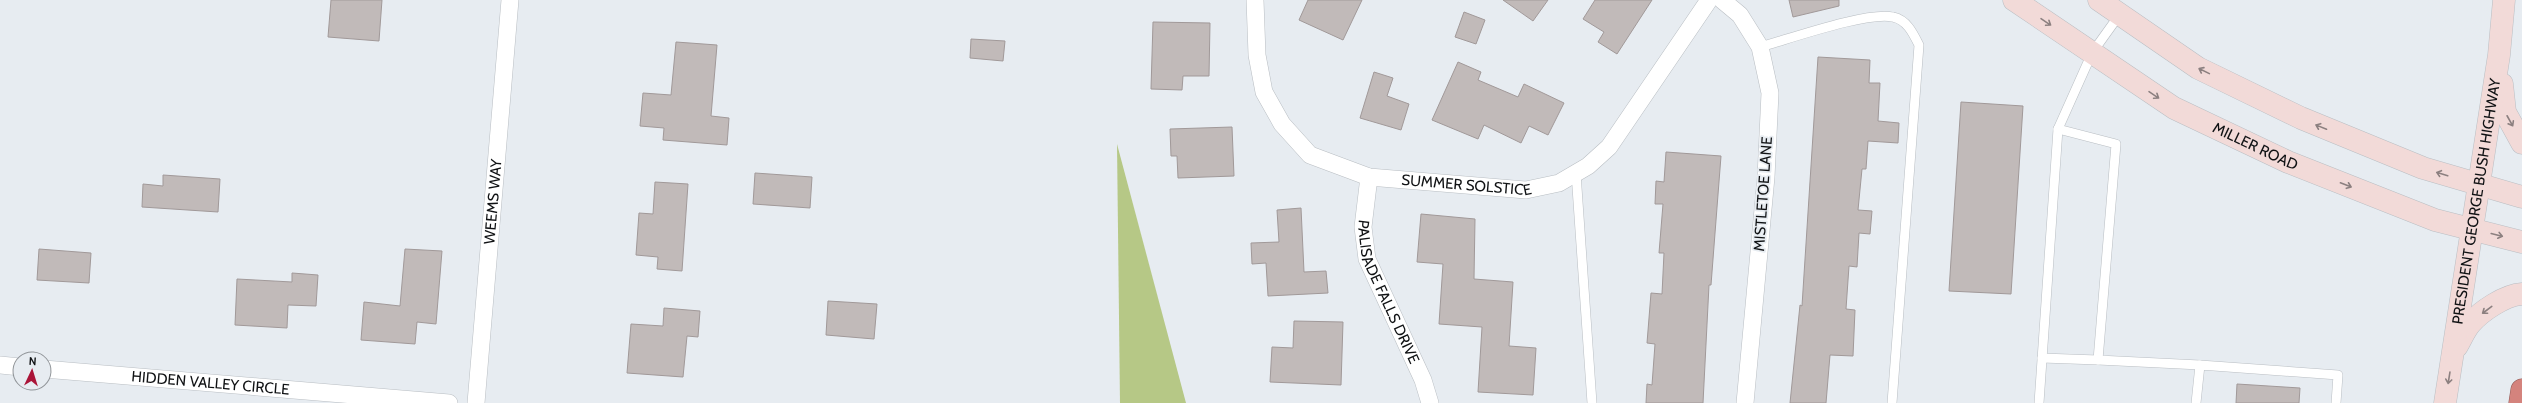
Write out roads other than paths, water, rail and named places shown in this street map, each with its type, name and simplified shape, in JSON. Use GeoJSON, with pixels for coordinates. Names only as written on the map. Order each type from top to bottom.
{"type":"FeatureCollection","features":[{"type":"Feature","properties":{"kind":"highway"},"geometry":{"type":"LineString","coordinates":[[2520,403],[2522,390]]}},
{"type":"Feature","properties":{"kind":"main road","name":"MILLER ROAD"},"geometry":{"type":"LineString","coordinates":[[2014,0],[2174,108],[2288,162],[2435,220],[2522,242]]}},
{"type":"Feature","properties":{"kind":"main road"},"geometry":{"type":"LineString","coordinates":[[2099,0],[2198,68],[2300,118],[2423,168],[2522,197]]}},
{"type":"Feature","properties":{"kind":"main road","name":"PRESIDENT GEORGE BUSH HIGHWAY"},"geometry":{"type":"LineString","coordinates":[[2445,403],[2480,185],[2499,55],[2504,0]]}},
{"type":"Feature","properties":{"kind":"main road"},"geometry":{"type":"LineString","coordinates":[[2499,55],[2505,112],[2522,143]]}},
{"type":"Feature","properties":{"kind":"main road"},"geometry":{"type":"LineString","coordinates":[[2453,352],[2470,324],[2489,307],[2517,294],[2522,294]]}},
{"type":"Feature","properties":{"kind":"street","name":"WEEMS WAY"},"geometry":{"type":"LineString","coordinates":[[476,403],[510,0]]}},
{"type":"Feature","properties":{"kind":"street","name":"SUMMER SOLSTICE"},"geometry":{"type":"LineString","coordinates":[[1255,0],[1257,55],[1264,92],[1282,124],[1310,155],[1369,177],[1526,190],[1559,183],[1588,166],[1609,147],[1709,0]]}},
{"type":"Feature","properties":{"kind":"street","name":"MISTLETOE LANE"},"geometry":{"type":"LineString","coordinates":[[1722,0],[1740,15],[1760,47],[1769,101],[1766,177],[1745,403]]}},
{"type":"Feature","properties":{"kind":"street","name":"PALISADE FALLS DRIVE"},"geometry":{"type":"LineString","coordinates":[[1369,177],[1363,227],[1366,260],[1423,380],[1430,403]]}},
{"type":"Feature","properties":{"kind":"street"},"geometry":{"type":"LineString","coordinates":[[0,365],[12,366]]}},
{"type":"Feature","properties":{"kind":"street","name":"HIDDEN VALLEY CIRCLE"},"geometry":{"type":"LineString","coordinates":[[52,370],[449,403]]}},
{"type":"Feature","properties":{"kind":"lane"},"geometry":{"type":"LineString","coordinates":[[2039,403],[2058,129],[2092,53],[2120,14]]}},
{"type":"Feature","properties":{"kind":"lane"},"geometry":{"type":"LineString","coordinates":[[1760,47],[1875,15],[1895,17],[1911,28],[1919,45],[1892,403]]}},
{"type":"Feature","properties":{"kind":"lane"},"geometry":{"type":"LineString","coordinates":[[2058,129],[2116,144],[2098,360]]}},
{"type":"Feature","properties":{"kind":"lane"},"geometry":{"type":"LineString","coordinates":[[1576,173],[1592,403]]}},
{"type":"Feature","properties":{"kind":"lane"},"geometry":{"type":"LineString","coordinates":[[2042,358],[2200,365],[2338,375],[2336,403]]}},
{"type":"Feature","properties":{"kind":"lane"},"geometry":{"type":"LineString","coordinates":[[2196,403],[2200,365]]}}]}
